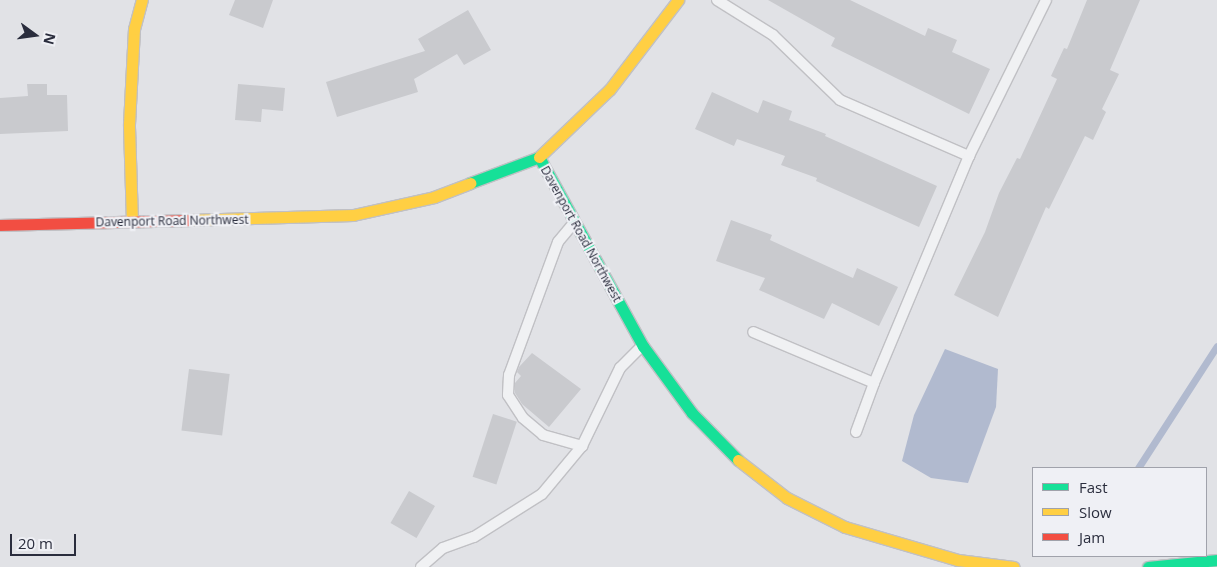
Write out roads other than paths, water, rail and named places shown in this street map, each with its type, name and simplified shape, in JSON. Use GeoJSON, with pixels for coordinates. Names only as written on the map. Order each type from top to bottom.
{"type":"FeatureCollection","features":[{"type":"Feature","properties":{"kind":"street"},"geometry":{"type":"LineString","coordinates":[[132,222],[129,124],[134,29],[142,0]]}},
{"type":"Feature","properties":{"kind":"street"},"geometry":{"type":"LineString","coordinates":[[539,157],[610,89],[678,0]]}},
{"type":"Feature","properties":{"kind":"street","name":"Davenport Road Northwest"},"geometry":{"type":"LineString","coordinates":[[0,225],[352,215],[434,197],[539,157],[643,346],[712,436],[735,458],[786,498],[845,527],[907,548],[958,560],[1014,567]]}},
{"type":"Feature","properties":{"kind":"street"},"geometry":{"type":"LineString","coordinates":[[1148,567],[1217,560]]}},
{"type":"Feature","properties":{"kind":"lane"},"geometry":{"type":"LineString","coordinates":[[718,0],[773,35],[840,100],[969,156]]}},
{"type":"Feature","properties":{"kind":"lane"},"geometry":{"type":"LineString","coordinates":[[856,432],[874,383],[969,156],[1046,0]]}},
{"type":"Feature","properties":{"kind":"lane"},"geometry":{"type":"LineString","coordinates":[[574,223],[558,242],[509,375],[508,395],[523,418],[543,435],[582,446]]}},
{"type":"Feature","properties":{"kind":"lane"},"geometry":{"type":"LineString","coordinates":[[753,332],[874,383]]}},
{"type":"Feature","properties":{"kind":"lane"},"geometry":{"type":"LineString","coordinates":[[421,567],[443,548],[474,537],[542,494],[582,446],[620,368],[643,346]]}},
{"type":"Feature","properties":{"kind":"water"},"geometry":{"type":"Polygon","coordinates":[[[945,349],[998,369],[996,407],[968,483],[931,478],[902,461],[914,415],[945,349]]]}},
{"type":"Feature","properties":{"kind":"waterway"},"geometry":{"type":"LineString","coordinates":[[1139,467],[1217,346]]}}]}
